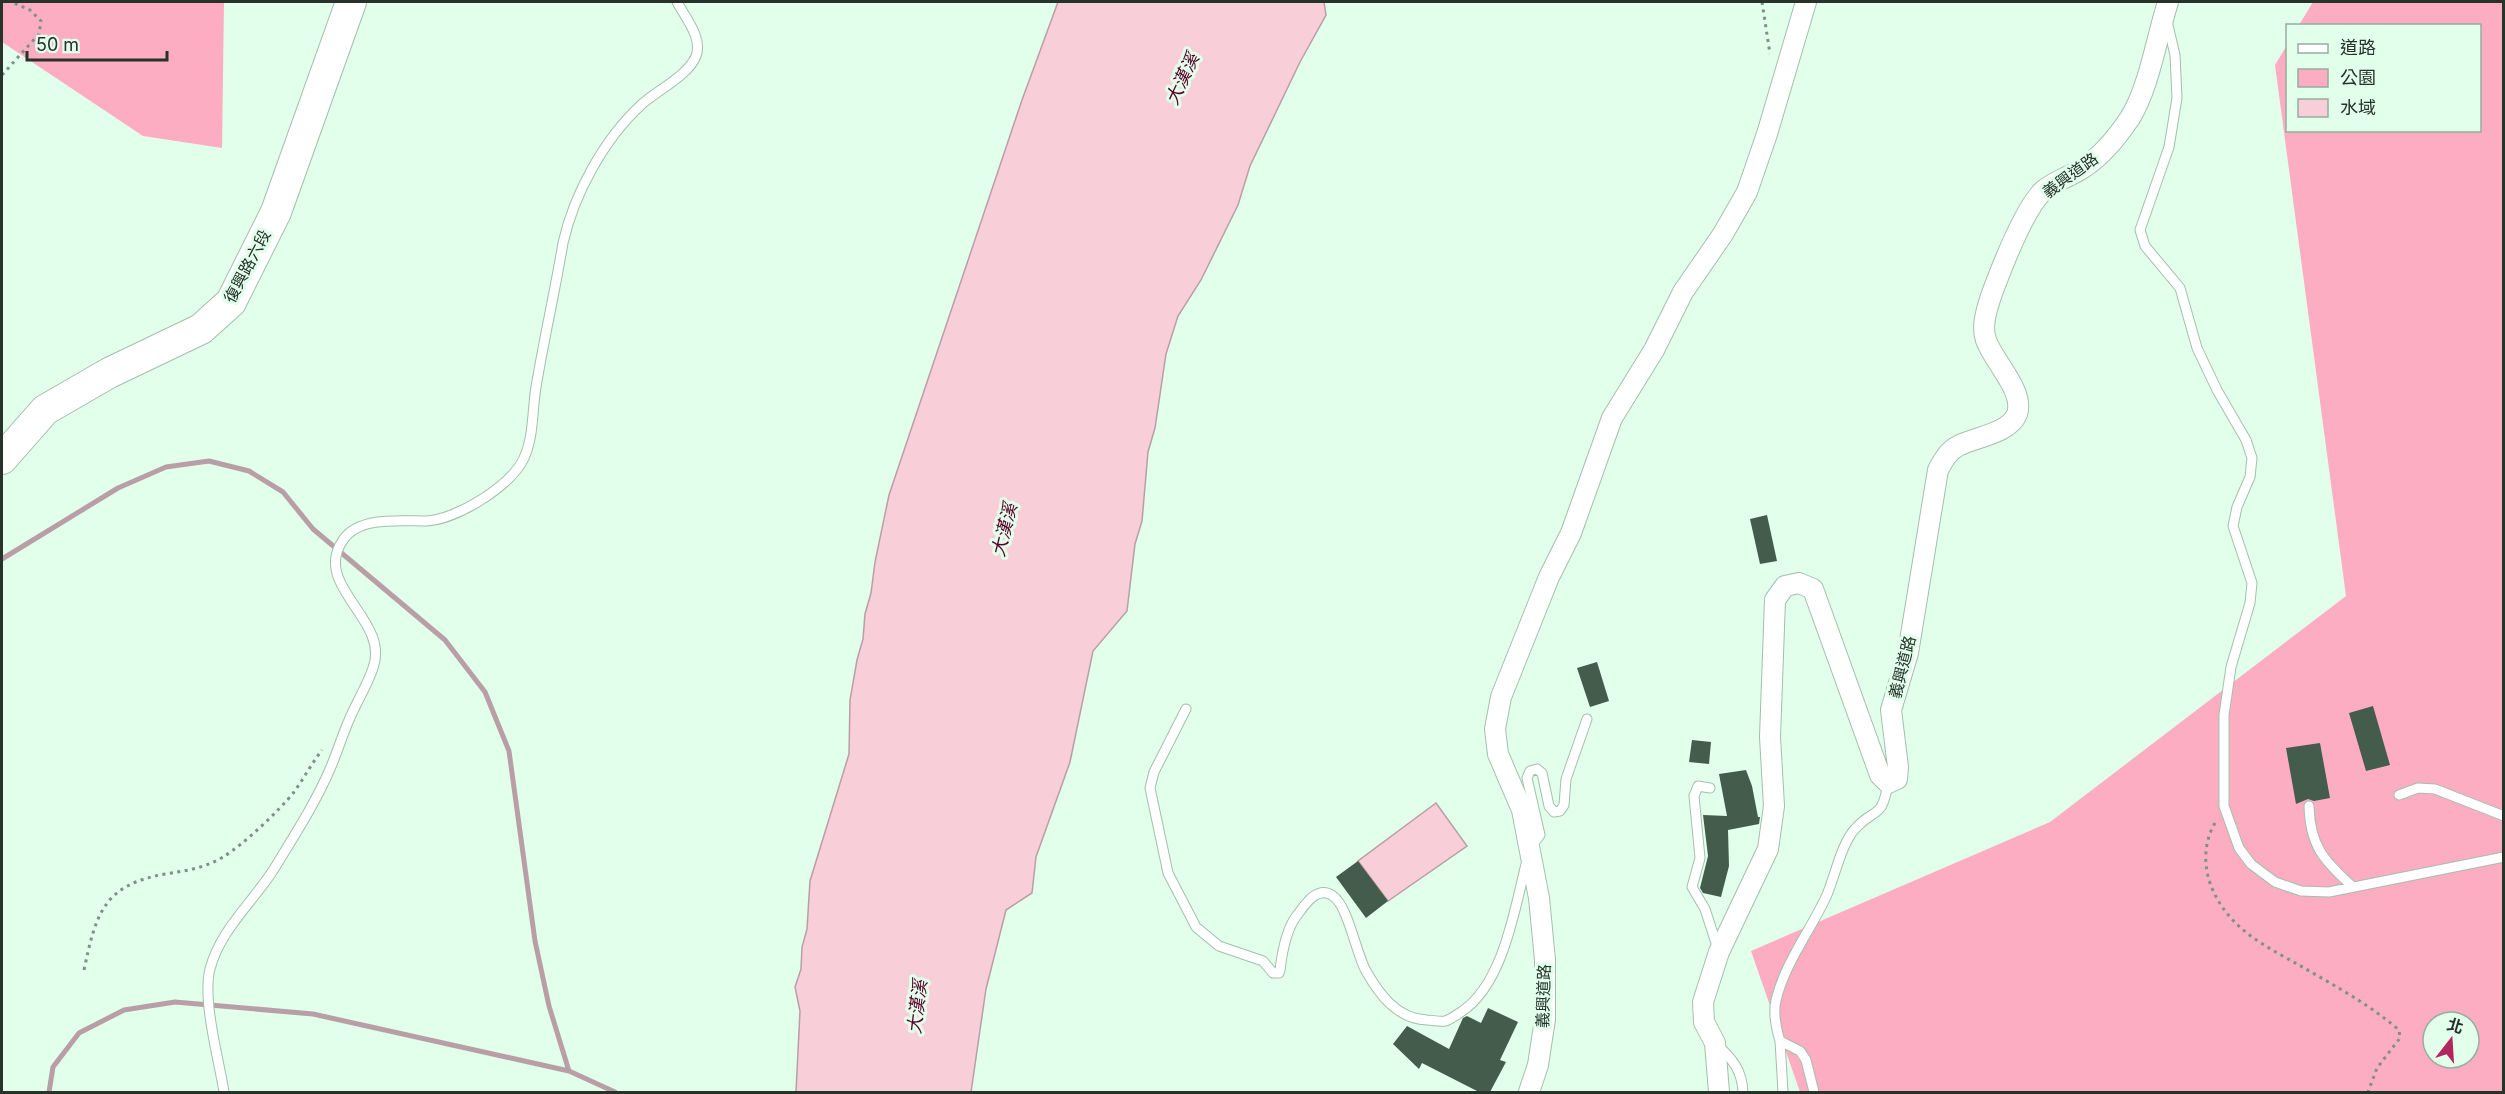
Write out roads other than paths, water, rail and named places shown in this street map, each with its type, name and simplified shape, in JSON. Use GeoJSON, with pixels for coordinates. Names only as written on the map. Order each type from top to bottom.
{"type":"FeatureCollection","features":[{"type":"Feature","properties":{"kind":"main road","name":"復興路六段"},"geometry":{"type":"LineString","coordinates":[[2,459],[45,410],[109,373],[201,329],[231,303],[276,212],[351,2]]}},
{"type":"Feature","properties":{"kind":"street","name":"義興道路"},"geometry":{"type":"LineString","coordinates":[[1529,1092],[1538,1065],[1545,1019],[1545,960],[1539,898],[1522,810],[1498,754],[1495,729],[1501,698],[1549,577],[1571,533],[1612,417],[1654,350],[1683,292],[1723,234],[1747,192],[1767,134],[1806,2]]}},
{"type":"Feature","properties":{"kind":"street","name":"義興道路"},"geometry":{"type":"LineString","coordinates":[[1888,783],[1897,779],[1898,767],[1891,710],[1908,653],[1938,470],[1945,458],[1956,447],[2006,426],[2017,414],[2017,399],[2010,382],[1985,339],[1984,320],[1991,296],[2030,208],[2044,190],[2085,167],[2112,142],[2131,117],[2146,79],[2166,7]]}},
{"type":"Feature","properties":{"kind":"street"},"geometry":{"type":"LineString","coordinates":[[1719,1092],[1715,1044],[1704,1022],[1703,1002],[1719,952],[1767,849],[1774,806],[1770,737],[1774,659],[1773,628],[1775,600],[1785,586],[1799,583],[1813,589],[1880,775],[1888,783]]}},
{"type":"Feature","properties":{"kind":"lane"},"geometry":{"type":"LineString","coordinates":[[224,1092],[207,989],[210,969],[217,949],[228,929],[271,873],[306,817],[330,769],[349,719],[375,666],[375,647],[370,628],[337,578],[335,561],[341,541],[350,532],[366,525],[392,521],[435,520],[479,502],[510,478],[523,459],[531,437],[536,389],[563,243],[568,220],[579,192],[628,118],[643,103],[685,71],[696,58],[698,46],[694,32],[677,2]]}},
{"type":"Feature","properties":{"kind":"lane"},"geometry":{"type":"LineString","coordinates":[[2166,7],[2175,55],[2177,98],[2169,147],[2140,230],[2145,246],[2180,288],[2197,348],[2217,390],[2246,440],[2252,458],[2250,477],[2237,507],[2233,525],[2252,583],[2250,603],[2231,667],[2224,714],[2224,806],[2239,849],[2251,864],[2275,882],[2301,891],[2329,892],[2504,856]]}},
{"type":"Feature","properties":{"kind":"lane"},"geometry":{"type":"LineString","coordinates":[[1186,709],[1154,772],[1150,788],[1168,873],[1196,927],[1219,946],[1263,961],[1276,974],[1280,970],[1293,920],[1311,897],[1320,892],[1332,895],[1341,904],[1364,968],[1383,999],[1400,1012],[1420,1020],[1447,1021],[1468,1007],[1486,988],[1507,938],[1530,850],[1539,835],[1527,778],[1530,771],[1537,769],[1542,773],[1550,806],[1554,812],[1560,812],[1564,805],[1566,779],[1587,718]]}},
{"type":"Feature","properties":{"kind":"lane"},"geometry":{"type":"LineString","coordinates":[[1783,1092],[1780,1041],[1776,1029],[1776,1002],[1786,973],[1828,894],[1855,829],[1878,812],[1885,801],[1888,783]]}},
{"type":"Feature","properties":{"kind":"lane"},"geometry":{"type":"LineString","coordinates":[[1710,788],[1698,786],[1694,796],[1700,858],[1692,887],[1705,909],[1719,952]]}},
{"type":"Feature","properties":{"kind":"lane"},"geometry":{"type":"LineString","coordinates":[[2399,795],[2418,788],[2435,789],[2504,816]]}},
{"type":"Feature","properties":{"kind":"lane"},"geometry":{"type":"LineString","coordinates":[[2309,807],[2309,825],[2314,843],[2324,860],[2353,887]]}},
{"type":"Feature","properties":{"kind":"lane"},"geometry":{"type":"LineString","coordinates":[[1780,1041],[1800,1050],[1806,1060],[1814,1092]]}},
{"type":"Feature","properties":{"kind":"lane"},"geometry":{"type":"LineString","coordinates":[[1715,1044],[1731,1058],[1738,1069],[1743,1092]]}},
{"type":"Feature","properties":{"kind":"water","name":"大漢溪"},"geometry":{"type":"Polygon","coordinates":[[[1058,2],[1324,2],[1326,15],[1300,62],[1250,166],[1238,205],[1201,280],[1178,316],[1166,354],[1155,428],[1148,452],[1142,521],[1135,544],[1127,611],[1093,651],[1070,762],[1036,857],[1032,893],[1006,910],[986,989],[971,1092],[796,1092],[800,1011],[795,987],[801,969],[802,947],[807,929],[810,881],[849,754],[850,700],[889,495],[1022,100],[1058,2]]]}},
{"type":"Feature","properties":{"kind":"water"},"geometry":{"type":"Polygon","coordinates":[[[1436,803],[1467,846],[1388,901],[1358,861],[1436,803]]]}},
{"type":"Feature","properties":{"kind":"waterway"},"geometry":{"type":"LineString","coordinates":[[2,559],[118,488],[166,467],[209,461],[249,471],[283,492],[313,529],[445,640],[485,692],[509,751],[535,941],[549,1006],[569,1071]]}},
{"type":"Feature","properties":{"kind":"waterway"},"geometry":{"type":"LineString","coordinates":[[49,1092],[53,1067],[79,1033],[124,1010],[175,1002],[313,1014],[569,1071],[615,1092]]}}]}
